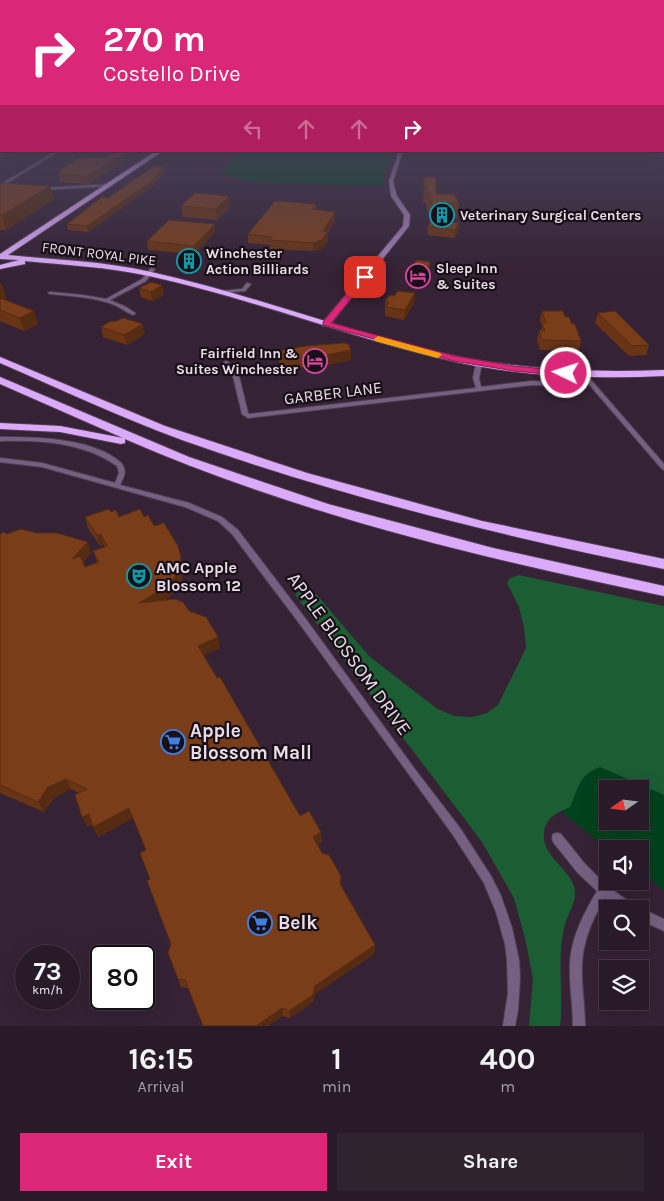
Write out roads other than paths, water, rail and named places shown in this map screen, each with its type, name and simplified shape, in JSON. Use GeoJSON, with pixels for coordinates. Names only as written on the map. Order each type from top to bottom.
{"type":"FeatureCollection","features":[{"type":"Feature","properties":{"kind":"highway"},"geometry":{"type":"LineString","coordinates":[[0,267],[5,255],[48,230],[63,214],[123,177]]}},
{"type":"Feature","properties":{"kind":"highway","name":"FRONT ROYAL PIKE"},"geometry":{"type":"LineString","coordinates":[[5,255],[152,272]]}},
{"type":"Feature","properties":{"kind":"highway","name":"FRONT ROYAL PIKE"},"geometry":{"type":"LineString","coordinates":[[5,255],[152,272],[186,278],[221,292],[326,324],[414,349],[479,363],[583,374],[664,373]]}},
{"type":"Feature","properties":{"kind":"highway"},"geometry":{"type":"LineString","coordinates":[[0,267],[39,260]]}},
{"type":"Feature","properties":{"kind":"highway"},"geometry":{"type":"LineString","coordinates":[[0,360],[184,437],[289,472],[375,498],[471,522],[664,564]]}},
{"type":"Feature","properties":{"kind":"highway"},"geometry":{"type":"LineString","coordinates":[[0,380],[187,461]]}},
{"type":"Feature","properties":{"kind":"highway"},"geometry":{"type":"LineString","coordinates":[[0,426],[89,433],[187,461],[307,502],[441,541],[664,591]]}},
{"type":"Feature","properties":{"kind":"street"},"geometry":{"type":"LineString","coordinates":[[0,186],[15,177]]}},
{"type":"Feature","properties":{"kind":"street"},"geometry":{"type":"LineString","coordinates":[[326,324],[406,226],[407,215],[394,196],[391,181],[392,177]]}},
{"type":"Feature","properties":{"kind":"street"},"geometry":{"type":"LineString","coordinates":[[35,190],[112,185]]}},
{"type":"Feature","properties":{"kind":"street"},"geometry":{"type":"LineString","coordinates":[[106,301],[152,272]]}},
{"type":"Feature","properties":{"kind":"street"},"geometry":{"type":"LineString","coordinates":[[221,292],[243,290],[249,284]]}},
{"type":"Feature","properties":{"kind":"street"},"geometry":{"type":"LineString","coordinates":[[50,293],[106,301],[133,314]]}},
{"type":"Feature","properties":{"kind":"street","name":"GARBER LANE"},"geometry":{"type":"LineString","coordinates":[[226,363],[235,372],[245,414],[248,416],[479,389],[553,384],[560,386],[567,394]]}},
{"type":"Feature","properties":{"kind":"street"},"geometry":{"type":"LineString","coordinates":[[479,363],[476,378],[479,389]]}},
{"type":"Feature","properties":{"kind":"street"},"geometry":{"type":"LineString","coordinates":[[583,374],[664,468]]}},
{"type":"Feature","properties":{"kind":"street"},"geometry":{"type":"LineString","coordinates":[[0,439],[45,441],[98,453],[116,462],[121,467],[122,473],[117,485]]}},
{"type":"Feature","properties":{"kind":"street","name":"APPLE BLOSSOM DRIVE"},"geometry":{"type":"LineString","coordinates":[[0,460],[32,462],[188,505],[212,515],[229,526],[357,696],[473,857],[496,898],[509,939],[516,983],[509,1026]]}},
{"type":"Feature","properties":{"kind":"street"},"geometry":{"type":"LineString","coordinates":[[557,838],[576,864],[599,880]]}},
{"type":"Feature","properties":{"kind":"street"},"geometry":{"type":"LineString","coordinates":[[579,1026],[576,965],[578,946],[586,921],[605,890]]}},
{"type":"Feature","properties":{"kind":"street"},"geometry":{"type":"LineString","coordinates":[[611,890],[621,900]]}},
{"type":"Feature","properties":{"kind":"street"},"geometry":{"type":"LineString","coordinates":[[649,918],[664,925]]}},
{"type":"Feature","properties":{"kind":"place","name":"Veterinary Surgical Centers"},"geometry":{"type":"Point","coordinates":[442,215]}},
{"type":"Feature","properties":{"kind":"place","name":"Winchester Action Billiards"},"geometry":{"type":"Point","coordinates":[189,261]}},
{"type":"Feature","properties":{"kind":"place","name":"Sleep Inn & Suites"},"geometry":{"type":"Point","coordinates":[418,276]}},
{"type":"Feature","properties":{"kind":"place","name":"Fairfield Inn & Suites Winchester"},"geometry":{"type":"Point","coordinates":[315,361]}},
{"type":"Feature","properties":{"kind":"place","name":"AMC Apple Blossom 12"},"geometry":{"type":"Point","coordinates":[139,576]}},
{"type":"Feature","properties":{"kind":"place","name":"Apple Blossom Mall"},"geometry":{"type":"Point","coordinates":[173,742]}},
{"type":"Feature","properties":{"kind":"place","name":"Belk"},"geometry":{"type":"Point","coordinates":[260,923]}}]}
